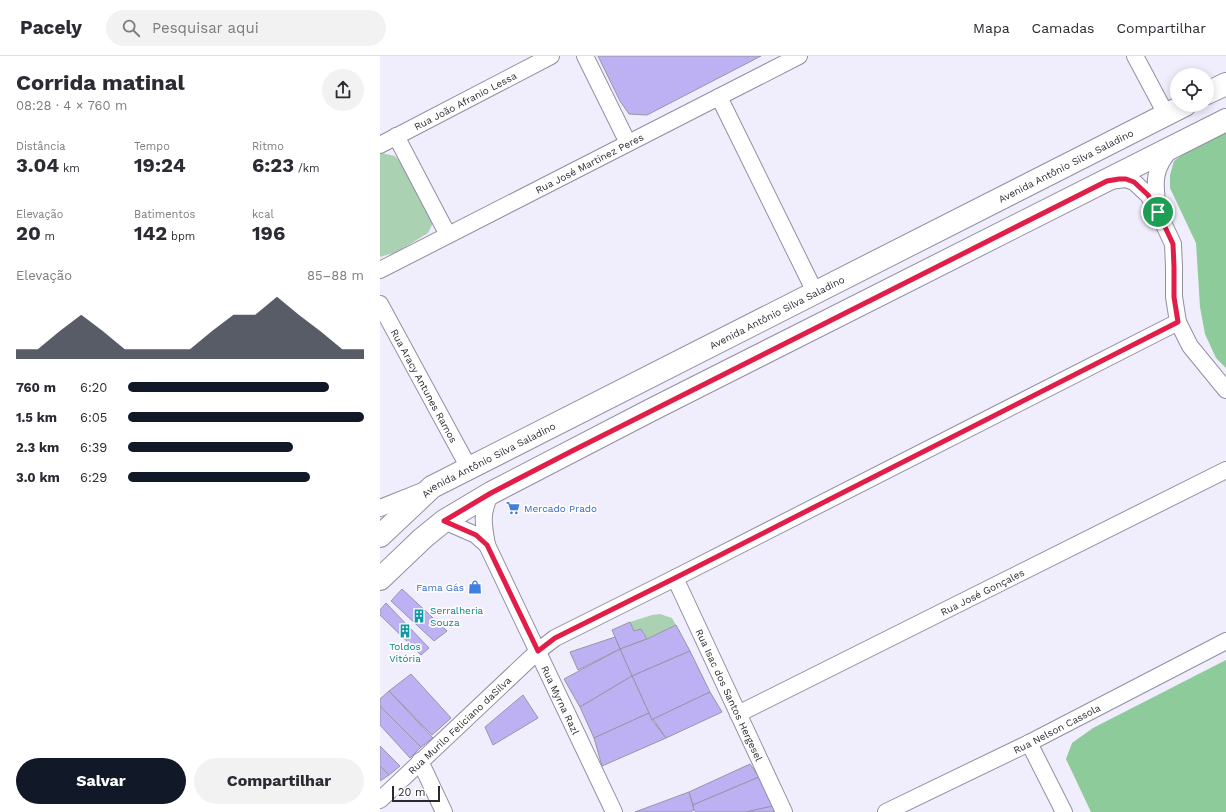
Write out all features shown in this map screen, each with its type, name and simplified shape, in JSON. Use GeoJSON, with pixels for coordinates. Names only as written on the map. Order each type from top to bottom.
{"type":"FeatureCollection","features":[{"type":"Feature","properties":{"kind":"main road"},"geometry":{"type":"LineString","coordinates":[[1214,90],[1226,84]]}},
{"type":"Feature","properties":{"kind":"main road","name":"Avenida Antônio Silva Saladino"},"geometry":{"type":"LineString","coordinates":[[380,536],[432,487],[1171,112]]}},
{"type":"Feature","properties":{"kind":"main road"},"geometry":{"type":"LineString","coordinates":[[380,578],[423,538],[444,521],[491,493],[1226,120]]}},
{"type":"Feature","properties":{"kind":"street","name":"Rua João Afranio Lessa"},"geometry":{"type":"LineString","coordinates":[[380,145],[551,56]]}},
{"type":"Feature","properties":{"kind":"street"},"geometry":{"type":"LineString","coordinates":[[585,56],[628,143]]}},
{"type":"Feature","properties":{"kind":"street","name":"Rua José Martinez Peres"},"geometry":{"type":"LineString","coordinates":[[380,270],[799,56]]}},
{"type":"Feature","properties":{"kind":"street"},"geometry":{"type":"LineString","coordinates":[[1135,56],[1170,103]]}},
{"type":"Feature","properties":{"kind":"street"},"geometry":{"type":"LineString","coordinates":[[719,97],[815,292]]}},
{"type":"Feature","properties":{"kind":"street"},"geometry":{"type":"LineString","coordinates":[[396,136],[448,235]]}},
{"type":"Feature","properties":{"kind":"street"},"geometry":{"type":"LineString","coordinates":[[1158,212],[1156,192],[1158,169],[1164,157],[1172,148]]}},
{"type":"Feature","properties":{"kind":"street"},"geometry":{"type":"LineString","coordinates":[[1107,181],[1126,179],[1134,182],[1148,195],[1158,212],[1173,244],[1174,297],[1178,322],[1190,346],[1226,390]]}},
{"type":"Feature","properties":{"kind":"street","name":"Rua Aracy Antunes Ramos"},"geometry":{"type":"LineString","coordinates":[[380,304],[469,468]]}},
{"type":"Feature","properties":{"kind":"street","name":"Rua Murilo Feliciano daSilva"},"geometry":{"type":"LineString","coordinates":[[380,800],[538,651],[555,638],[1178,322]]}},
{"type":"Feature","properties":{"kind":"street","name":"Rua José Gonçales"},"geometry":{"type":"LineString","coordinates":[[738,714],[1226,470]]}},
{"type":"Feature","properties":{"kind":"street"},"geometry":{"type":"LineString","coordinates":[[380,508],[432,487]]}},
{"type":"Feature","properties":{"kind":"street","name":"Rua Myrna Razl"},"geometry":{"type":"LineString","coordinates":[[491,493],[484,511],[487,545],[614,812]]}},
{"type":"Feature","properties":{"kind":"street","name":"Rua Myrna Razl"},"geometry":{"type":"LineString","coordinates":[[444,521],[476,535],[487,545]]}},
{"type":"Feature","properties":{"kind":"street","name":"Rua Isac dos Santos Hergesel"},"geometry":{"type":"LineString","coordinates":[[675,578],[784,812]]}},
{"type":"Feature","properties":{"kind":"street","name":"Rua Nelson Cassola"},"geometry":{"type":"LineString","coordinates":[[886,812],[1028,743],[1226,641]]}},
{"type":"Feature","properties":{"kind":"street"},"geometry":{"type":"LineString","coordinates":[[1028,743],[1064,812]]}},
{"type":"Feature","properties":{"kind":"street"},"geometry":{"type":"LineString","coordinates":[[420,761],[444,812]]}},
{"type":"Feature","properties":{"kind":"green space"},"geometry":{"type":"Polygon","coordinates":[[[1226,131],[1226,368],[1216,358],[1205,334],[1200,307],[1196,243],[1170,188],[1170,175],[1174,161],[1185,153],[1226,131]]]}},
{"type":"Feature","properties":{"kind":"green space"},"geometry":{"type":"Polygon","coordinates":[[[380,154],[395,156],[406,169],[433,223],[428,233],[397,252],[380,257],[380,154]]]}},
{"type":"Feature","properties":{"kind":"green space"},"geometry":{"type":"Polygon","coordinates":[[[660,614],[672,618],[676,625],[647,639],[641,629],[634,631],[630,622],[660,614]]]}},
{"type":"Feature","properties":{"kind":"green space"},"geometry":{"type":"Polygon","coordinates":[[[1226,660],[1226,812],[1091,812],[1066,759],[1072,743],[1093,728],[1226,660]]]}},
{"type":"Feature","properties":{"kind":"building"},"geometry":{"type":"Polygon","coordinates":[[[598,56],[761,56],[647,115],[629,114],[620,101],[598,56]]]}},
{"type":"Feature","properties":{"kind":"building","name":"Serralheria Souza"},"geometry":{"type":"Polygon","coordinates":[[[402,589],[447,631],[434,641],[391,601],[402,589]]]}},
{"type":"Feature","properties":{"kind":"building","name":"Toldos Vitória"},"geometry":{"type":"Polygon","coordinates":[[[386,603],[429,648],[421,655],[380,615],[380,610],[386,603]]]}},
{"type":"Feature","properties":{"kind":"building"},"geometry":{"type":"Polygon","coordinates":[[[630,622],[634,631],[641,629],[647,639],[620,649],[612,630],[630,622]]]}},
{"type":"Feature","properties":{"kind":"building"},"geometry":{"type":"Polygon","coordinates":[[[676,625],[690,651],[632,676],[620,649],[647,639],[676,625]]]}},
{"type":"Feature","properties":{"kind":"building"},"geometry":{"type":"Polygon","coordinates":[[[615,637],[620,649],[578,670],[570,652],[615,637]]]}},
{"type":"Feature","properties":{"kind":"building"},"geometry":{"type":"Polygon","coordinates":[[[620,649],[632,676],[580,707],[564,679],[620,649]]]}},
{"type":"Feature","properties":{"kind":"building"},"geometry":{"type":"Polygon","coordinates":[[[690,651],[710,692],[652,720],[632,676],[690,651]]]}},
{"type":"Feature","properties":{"kind":"building"},"geometry":{"type":"Polygon","coordinates":[[[411,674],[451,718],[432,735],[389,691],[411,674]]]}},
{"type":"Feature","properties":{"kind":"building"},"geometry":{"type":"Polygon","coordinates":[[[632,676],[649,713],[594,738],[580,707],[632,676]]]}},
{"type":"Feature","properties":{"kind":"building"},"geometry":{"type":"Polygon","coordinates":[[[389,691],[433,738],[421,747],[380,706],[380,699],[389,691]]]}},
{"type":"Feature","properties":{"kind":"building"},"geometry":{"type":"Polygon","coordinates":[[[710,692],[722,712],[666,738],[653,719],[710,692]]]}},
{"type":"Feature","properties":{"kind":"building"},"geometry":{"type":"Polygon","coordinates":[[[523,695],[538,718],[493,745],[485,727],[523,695]]]}},
{"type":"Feature","properties":{"kind":"building"},"geometry":{"type":"Polygon","coordinates":[[[380,706],[421,747],[410,758],[380,725],[380,706]]]}},
{"type":"Feature","properties":{"kind":"building"},"geometry":{"type":"Polygon","coordinates":[[[649,713],[652,720],[666,738],[602,766],[594,738],[649,713]]]}},
{"type":"Feature","properties":{"kind":"building"},"geometry":{"type":"Polygon","coordinates":[[[380,746],[400,766],[389,775],[380,766],[380,746]]]}},
{"type":"Feature","properties":{"kind":"building"},"geometry":{"type":"Polygon","coordinates":[[[750,764],[759,777],[693,805],[689,792],[750,764]]]}},
{"type":"Feature","properties":{"kind":"building"},"geometry":{"type":"Polygon","coordinates":[[[380,766],[389,775],[380,781],[380,766]]]}},
{"type":"Feature","properties":{"kind":"building"},"geometry":{"type":"Polygon","coordinates":[[[759,777],[773,806],[746,812],[696,812],[694,810],[693,805],[759,777]]]}},
{"type":"Feature","properties":{"kind":"building"},"geometry":{"type":"Polygon","coordinates":[[[689,792],[694,810],[690,812],[635,812],[689,792]]]}},
{"type":"Feature","properties":{"kind":"building"},"geometry":{"type":"Polygon","coordinates":[[[773,806],[775,812],[746,812],[773,806]]]}},
{"type":"Feature","properties":{"kind":"place","name":"Mercado Prado"},"geometry":{"type":"Point","coordinates":[513,508]}},
{"type":"Feature","properties":{"kind":"place","name":"Fama Gás"},"geometry":{"type":"Point","coordinates":[475,587]}},
{"type":"Feature","properties":{"kind":"place","name":"Serralheria Souza"},"geometry":{"type":"Point","coordinates":[419,616]}},
{"type":"Feature","properties":{"kind":"place","name":"Toldos Vitória"},"geometry":{"type":"Point","coordinates":[405,631]}},
{"type":"Feature","properties":{"kind":"route"},"geometry":{"type":"LineString","coordinates":[[1126,179],[1134,182],[1148,195],[1158,212],[1173,244],[1174,297],[1178,322],[555,638],[538,651],[487,545],[476,535],[444,521],[491,493],[572,451],[1107,181],[1126,179]]}}]}
